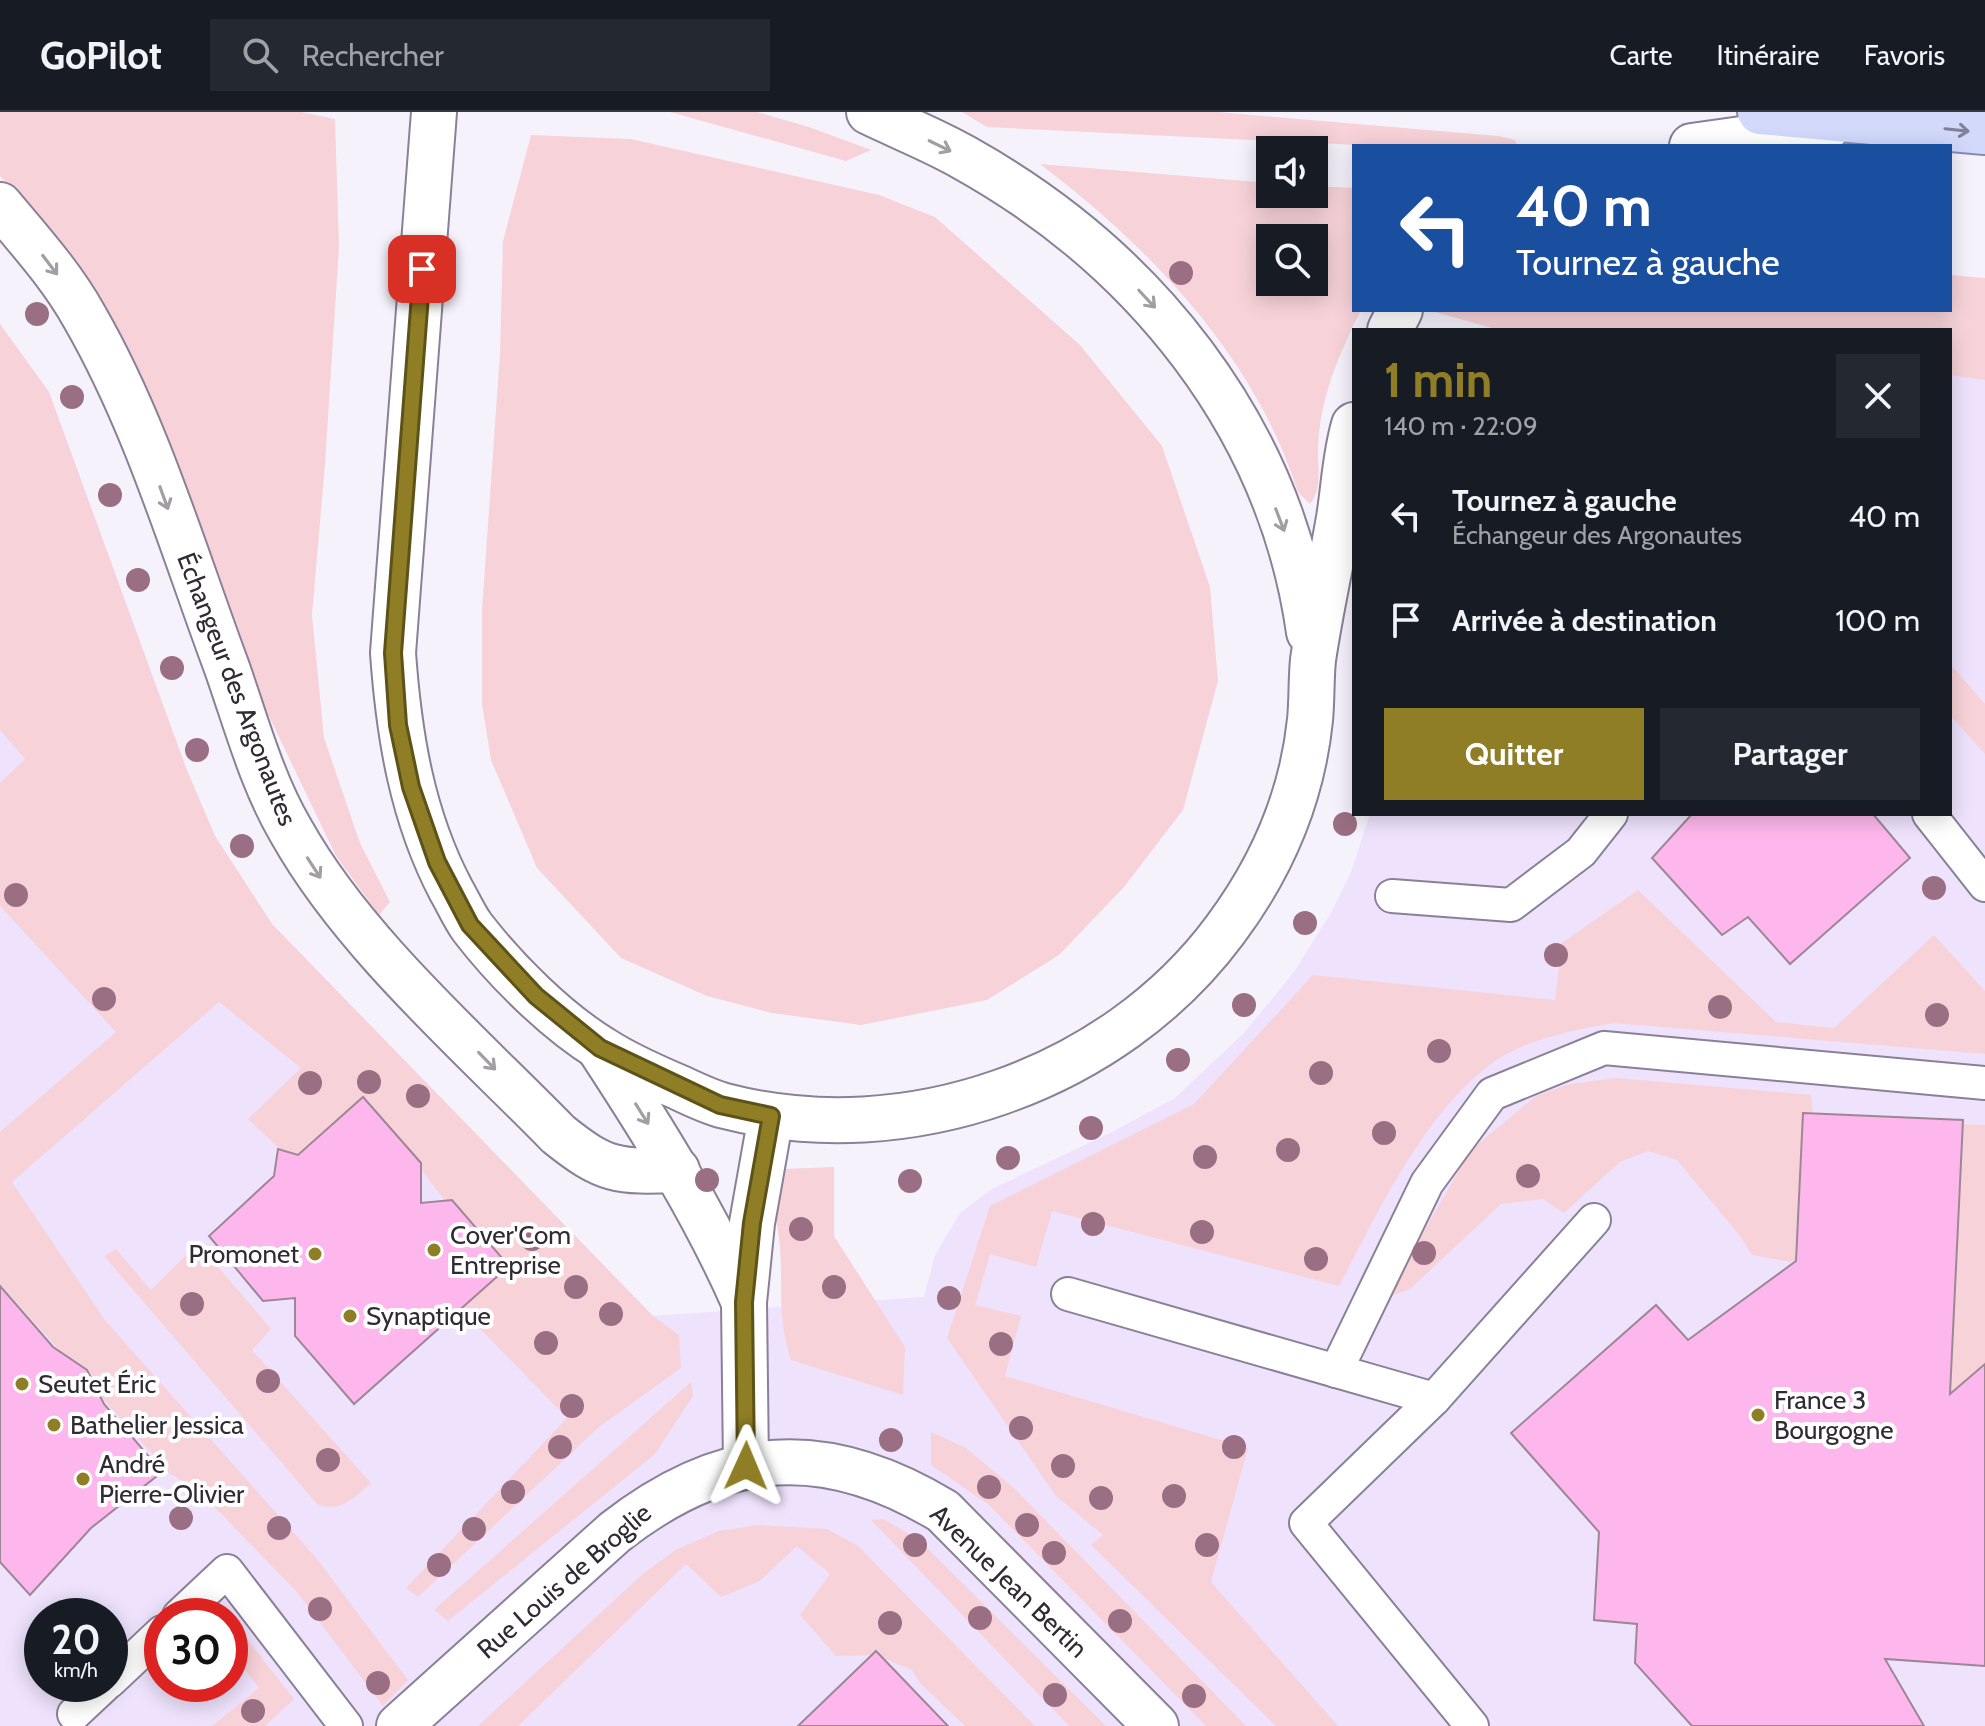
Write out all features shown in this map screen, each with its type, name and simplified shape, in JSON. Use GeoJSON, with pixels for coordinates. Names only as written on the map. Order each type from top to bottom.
{"type":"FeatureCollection","features":[{"type":"Feature","properties":{"kind":"main road"},"geometry":{"type":"LineString","coordinates":[[1760,112],[1985,132]]}},
{"type":"Feature","properties":{"kind":"street"},"geometry":{"type":"LineString","coordinates":[[434,112],[393,653],[398,725],[411,787],[437,862],[470,925],[536,996],[600,1048],[720,1105],[771,1116],[840,1121],[921,1113],[978,1100],[1040,1077],[1095,1048],[1147,1014],[1186,977],[1259,884],[1284,831],[1298,785],[1310,723],[1313,662],[1352,437]]}},
{"type":"Feature","properties":{"kind":"street"},"geometry":{"type":"LineString","coordinates":[[869,112],[963,157],[1045,210],[1113,262],[1166,319],[1206,369],[1240,427],[1264,480],[1287,536],[1304,600],[1313,662]]}},
{"type":"Feature","properties":{"kind":"street"},"geometry":{"type":"LineString","coordinates":[[1706,144],[1873,121]]}},
{"type":"Feature","properties":{"kind":"street","name":"Échangeur des Argonautes"},"geometry":{"type":"LineString","coordinates":[[0,205],[50,263],[84,316],[115,379],[144,443],[289,829],[329,892],[390,962],[558,1134],[588,1159],[610,1169],[677,1170]]}},
{"type":"Feature","properties":{"kind":"street"},"geometry":{"type":"LineString","coordinates":[[600,1048],[677,1170],[718,1244],[744,1302]]}},
{"type":"Feature","properties":{"kind":"street"},"geometry":{"type":"LineString","coordinates":[[746,1466],[744,1302],[752,1223],[771,1116]]}},
{"type":"Feature","properties":{"kind":"street","name":"Avenue Jean Bertin"},"geometry":{"type":"LineString","coordinates":[[746,1466],[803,1460],[859,1470],[910,1491],[943,1511],[1156,1726]]}},
{"type":"Feature","properties":{"kind":"street","name":"Rue Louis de Broglie"},"geometry":{"type":"LineString","coordinates":[[399,1726],[615,1532],[646,1508],[694,1483],[746,1466]]}},
{"type":"Feature","properties":{"kind":"lane"},"geometry":{"type":"LineString","coordinates":[[1392,896],[1511,905],[1581,852],[1609,816]]}},
{"type":"Feature","properties":{"kind":"lane"},"geometry":{"type":"LineString","coordinates":[[1931,816],[1985,885]]}},
{"type":"Feature","properties":{"kind":"lane"},"geometry":{"type":"LineString","coordinates":[[1336,1371],[1427,1183],[1492,1094],[1604,1048],[1985,1083]]}},
{"type":"Feature","properties":{"kind":"lane"},"geometry":{"type":"LineString","coordinates":[[1472,1726],[1306,1523],[1434,1399],[1594,1220]]}},
{"type":"Feature","properties":{"kind":"lane"},"geometry":{"type":"LineString","coordinates":[[1068,1294],[1434,1399]]}},
{"type":"Feature","properties":{"kind":"lane"},"geometry":{"type":"LineString","coordinates":[[198,1598],[227,1571],[248,1598]]}},
{"type":"Feature","properties":{"kind":"lane"},"geometry":{"type":"LineString","coordinates":[[248,1598],[346,1726]]}},
{"type":"Feature","properties":{"kind":"lane"},"geometry":{"type":"LineString","coordinates":[[128,1663],[144,1649]]}},
{"type":"Feature","properties":{"kind":"lane"},"geometry":{"type":"LineString","coordinates":[[74,1714],[87,1702]]}},
{"type":"Feature","properties":{"kind":"shaded area"},"geometry":{"type":"Polygon","coordinates":[[[0,112],[301,112],[335,119],[339,247],[312,615],[324,738],[360,843],[390,902],[379,915],[336,856],[255,687],[174,455],[95,288],[0,176],[0,112]]]}},
{"type":"Feature","properties":{"kind":"shaded area"},"geometry":{"type":"Polygon","coordinates":[[[670,112],[757,112],[871,150],[846,161],[670,112]]]}},
{"type":"Feature","properties":{"kind":"shaded area"},"geometry":{"type":"Polygon","coordinates":[[[962,112],[1218,112],[1498,136],[1515,140],[1517,144],[1352,145],[1328,144],[1328,136],[1256,136],[1256,140],[987,127],[962,112]]]}},
{"type":"Feature","properties":{"kind":"shaded area"},"geometry":{"type":"Polygon","coordinates":[[[531,135],[631,139],[879,195],[935,217],[1080,345],[1162,446],[1210,587],[1218,681],[1183,810],[1124,887],[1059,955],[987,1000],[861,1025],[772,1013],[707,996],[621,958],[537,868],[491,760],[482,704],[482,610],[500,353],[503,241],[531,135]]]}},
{"type":"Feature","properties":{"kind":"shaded area"},"geometry":{"type":"Polygon","coordinates":[[[1040,164],[1256,182],[1256,208],[1328,208],[1328,187],[1352,188],[1352,312],[1360,312],[1326,395],[1319,431],[1318,486],[1310,504],[1298,492],[1279,443],[1227,351],[1160,270],[1122,232],[1040,164]]]}},
{"type":"Feature","properties":{"kind":"shaded area"},"geometry":{"type":"Polygon","coordinates":[[[1952,275],[1985,278],[1985,380],[1952,375],[1952,328],[1492,328],[1435,312],[1952,312],[1952,275]]]}},
{"type":"Feature","properties":{"kind":"shaded area"},"geometry":{"type":"Polygon","coordinates":[[[0,324],[49,392],[186,768],[215,836],[272,924],[653,1316],[924,1297],[935,1255],[960,1213],[992,1189],[1175,1098],[1243,1034],[1294,972],[1331,913],[1351,872],[1369,816],[1952,816],[1952,353],[1985,356],[1985,1726],[0,1726],[0,324]]]}},
{"type":"Feature","properties":{"kind":"shaded area"},"geometry":{"type":"Polygon","coordinates":[[[0,324],[49,392],[186,768],[215,836],[272,924],[653,1316],[679,1335],[681,1368],[599,1427],[418,1597],[406,1588],[567,1418],[461,1309],[503,1271],[504,1260],[445,1201],[421,1169],[421,1163],[371,1105],[354,1105],[298,1155],[290,1153],[287,1156],[248,1119],[301,1068],[219,1002],[12,1182],[104,1319],[317,1559],[408,1680],[383,1706],[296,1591],[196,1488],[170,1474],[0,1284],[0,1132],[116,1032],[0,906],[0,783],[25,759],[0,730],[0,324]]]}},
{"type":"Feature","properties":{"kind":"shaded area"},"geometry":{"type":"Polygon","coordinates":[[[1952,666],[1985,704],[1985,754],[1952,717],[1952,666]]]}},
{"type":"Feature","properties":{"kind":"shaded area"},"geometry":{"type":"Polygon","coordinates":[[[1638,890],[1776,1022],[1834,1028],[1934,935],[1985,991],[1985,1054],[1614,1023],[1582,1029],[1516,1049],[1488,1066],[1464,1087],[1442,1112],[1403,1168],[1339,1286],[1052,1211],[1036,1267],[990,1254],[975,1305],[1021,1316],[1005,1376],[1248,1448],[1211,1582],[1338,1726],[1276,1726],[1091,1545],[1103,1535],[1056,1496],[947,1338],[990,1206],[1194,1104],[1313,975],[1555,1000],[1562,943],[1638,890]]]}},
{"type":"Feature","properties":{"kind":"shaded area"},"geometry":{"type":"Polygon","coordinates":[[[1616,1078],[1811,1095],[1813,1113],[1803,1114],[1796,1263],[1752,1255],[1677,1160],[1648,1151],[1620,1162],[1564,1213],[1543,1199],[1501,1204],[1410,1289],[1385,1298],[1471,1150],[1536,1096],[1570,1084],[1616,1078]]]}},
{"type":"Feature","properties":{"kind":"shaded area"},"geometry":{"type":"Polygon","coordinates":[[[1963,1124],[1985,1125],[1985,1364],[1946,1397],[1953,1329],[1963,1124]]]}},
{"type":"Feature","properties":{"kind":"shaded area"},"geometry":{"type":"Polygon","coordinates":[[[834,1167],[834,1236],[905,1347],[903,1395],[791,1360],[782,1316],[780,1248],[774,1208],[776,1190],[784,1169],[834,1167]]]}},
{"type":"Feature","properties":{"kind":"shaded area"},"geometry":{"type":"Polygon","coordinates":[[[198,1243],[271,1329],[252,1350],[371,1483],[347,1502],[334,1507],[318,1505],[104,1256],[116,1249],[151,1290],[198,1243]]]}},
{"type":"Feature","properties":{"kind":"shaded area"},"geometry":{"type":"Polygon","coordinates":[[[691,1382],[693,1396],[655,1454],[448,1621],[434,1610],[691,1382]]]}},
{"type":"Feature","properties":{"kind":"shaded area"},"geometry":{"type":"Polygon","coordinates":[[[931,1432],[966,1448],[1014,1488],[1246,1726],[1206,1726],[989,1505],[931,1465],[931,1432]]]}},
{"type":"Feature","properties":{"kind":"shaded area"},"geometry":{"type":"Polygon","coordinates":[[[883,1519],[918,1539],[1106,1726],[1069,1726],[871,1520],[883,1519]]]}},
{"type":"Feature","properties":{"kind":"shaded area"},"geometry":{"type":"Polygon","coordinates":[[[758,1525],[827,1529],[858,1546],[1035,1726],[965,1726],[920,1683],[912,1670],[876,1655],[836,1656],[800,1615],[830,1574],[797,1546],[760,1581],[721,1597],[686,1564],[518,1726],[478,1726],[644,1573],[677,1549],[719,1531],[758,1525]]]}},
{"type":"Feature","properties":{"kind":"shaded area"},"geometry":{"type":"Polygon","coordinates":[[[248,1640],[294,1699],[265,1726],[212,1726],[242,1702],[248,1702],[248,1697],[259,1688],[248,1674],[248,1640]]]}},
{"type":"Feature","properties":{"kind":"building"},"geometry":{"type":"Polygon","coordinates":[[[1690,816],[1875,816],[1910,858],[1790,964],[1748,917],[1722,935],[1652,858],[1690,816]]]}},
{"type":"Feature","properties":{"kind":"building"},"geometry":{"type":"Polygon","coordinates":[[[363,1097],[421,1163],[421,1203],[452,1200],[509,1266],[354,1404],[295,1336],[295,1298],[263,1301],[209,1236],[274,1176],[278,1149],[298,1155],[363,1097]]]}},
{"type":"Feature","properties":{"kind":"building","name":"France 3 Bourgogne"},"geometry":{"type":"Polygon","coordinates":[[[1803,1113],[1963,1120],[1950,1394],[1985,1364],[1985,1666],[1885,1659],[1924,1726],[1692,1726],[1635,1663],[1637,1624],[1594,1620],[1599,1532],[1511,1433],[1656,1305],[1688,1340],[1796,1261],[1803,1113]]]}},
{"type":"Feature","properties":{"kind":"building"},"geometry":{"type":"Polygon","coordinates":[[[0,1286],[53,1347],[87,1370],[104,1404],[162,1472],[91,1528],[30,1595],[0,1562],[0,1286]]]}},
{"type":"Feature","properties":{"kind":"building"},"geometry":{"type":"Polygon","coordinates":[[[876,1651],[948,1726],[798,1726],[876,1651]]]}},
{"type":"Feature","properties":{"kind":"place","name":"Cover'Com Entreprise"},"geometry":{"type":"Point","coordinates":[434,1250]}},
{"type":"Feature","properties":{"kind":"place","name":"Promonet"},"geometry":{"type":"Point","coordinates":[315,1254]}},
{"type":"Feature","properties":{"kind":"place","name":"Synaptique"},"geometry":{"type":"Point","coordinates":[350,1316]}},
{"type":"Feature","properties":{"kind":"place","name":"Seutet Éric"},"geometry":{"type":"Point","coordinates":[22,1384]}},
{"type":"Feature","properties":{"kind":"place","name":"France 3 Bourgogne"},"geometry":{"type":"Point","coordinates":[1758,1415]}},
{"type":"Feature","properties":{"kind":"place","name":"Bathelier Jessica"},"geometry":{"type":"Point","coordinates":[54,1425]}},
{"type":"Feature","properties":{"kind":"place","name":"André Pierre-Olivier"},"geometry":{"type":"Point","coordinates":[83,1479]}},
{"type":"Feature","properties":{"kind":"route"},"geometry":{"type":"LineString","coordinates":[[422,269],[393,653],[398,725],[411,787],[437,862],[470,925],[536,996],[600,1048],[659,1079],[720,1105],[771,1116],[752,1223],[744,1302],[746,1466]]}}]}
